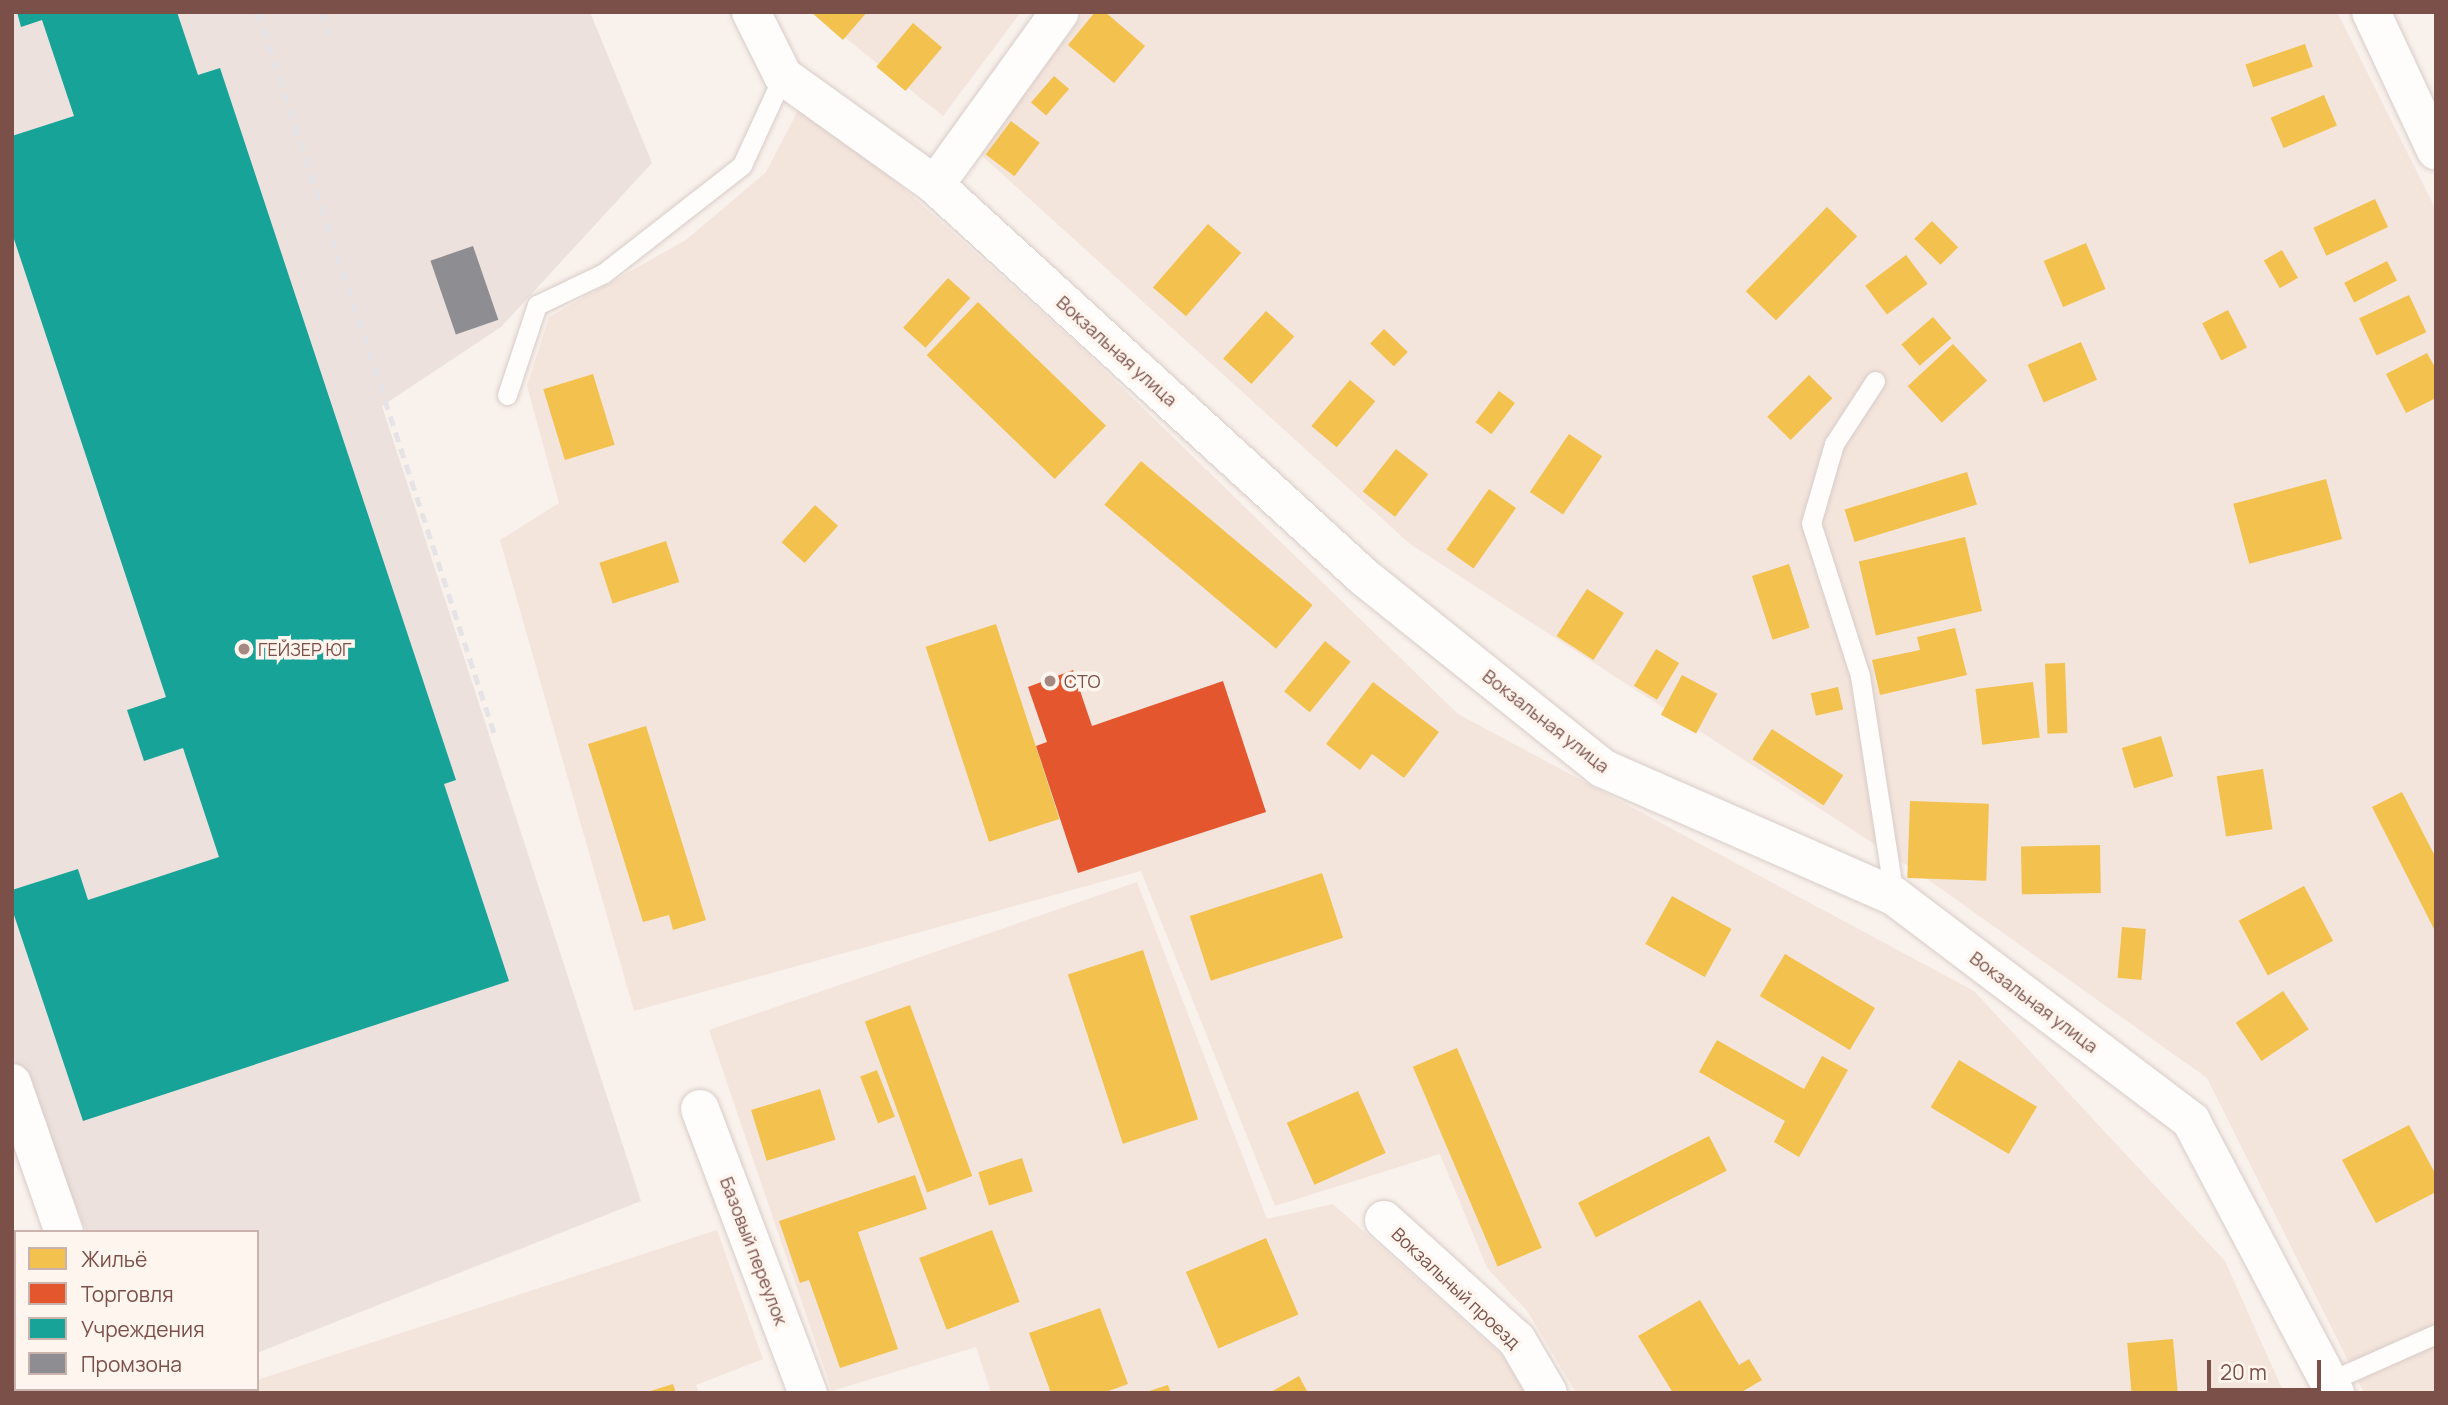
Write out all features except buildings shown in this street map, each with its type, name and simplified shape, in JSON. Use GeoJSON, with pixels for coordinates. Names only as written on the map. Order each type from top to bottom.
{"type":"FeatureCollection","features":[{"type":"Feature","properties":{"kind":"street","name":"Вокзальная улица"},"geometry":{"type":"LineString","coordinates":[[751,12],[783,76],[935,185],[1364,577],[1601,768],[1894,896],[2191,1121],[2333,1387]]}},
{"type":"Feature","properties":{"kind":"street"},"geometry":{"type":"LineString","coordinates":[[935,185],[1060,12]]}},
{"type":"Feature","properties":{"kind":"street"},"geometry":{"type":"LineString","coordinates":[[2371,12],[2436,151]]}},
{"type":"Feature","properties":{"kind":"street"},"geometry":{"type":"LineString","coordinates":[[12,1083],[63,1230]]}},
{"type":"Feature","properties":{"kind":"street","name":"Базовый переулок"},"geometry":{"type":"LineString","coordinates":[[700,1109],[808,1393]]}},
{"type":"Feature","properties":{"kind":"street","name":"Вокзальный проезд"},"geometry":{"type":"LineString","coordinates":[[1384,1220],[1517,1340],[1548,1393]]}},
{"type":"Feature","properties":{"kind":"lane"},"geometry":{"type":"LineString","coordinates":[[507,395],[537,305],[604,273],[742,165],[783,76]]}},
{"type":"Feature","properties":{"kind":"lane"},"geometry":{"type":"LineString","coordinates":[[1875,381],[1834,444],[1811,523],[1860,676],[1894,896]]}},
{"type":"Feature","properties":{"kind":"lane"},"geometry":{"type":"LineString","coordinates":[[2333,1387],[2436,1334]]}},
{"type":"Feature","properties":{"kind":"shaded area"},"geometry":{"type":"Polygon","coordinates":[[[12,12],[590,12],[652,163],[501,327],[382,406],[641,1201],[259,1352],[259,1230],[86,1230],[12,1054],[12,12]]]}},
{"type":"Feature","properties":{"kind":"shaded area"},"geometry":{"type":"Polygon","coordinates":[[[813,12],[1021,12],[943,116],[813,12]]]}},
{"type":"Feature","properties":{"kind":"shaded area"},"geometry":{"type":"Polygon","coordinates":[[[1085,12],[2337,12],[2436,210],[2436,1393],[2364,1393],[2207,1078],[1916,871],[1410,544],[979,153],[1085,12]]]}},
{"type":"Feature","properties":{"kind":"shaded area"},"geometry":{"type":"Polygon","coordinates":[[[804,99],[1079,346],[1458,714],[1974,991],[2225,1261],[2284,1393],[1576,1393],[1528,1312],[1487,1268],[1440,1154],[1275,1206],[1141,871],[634,1011],[500,540],[559,503],[527,386],[549,317],[686,240],[766,172],[804,99]]]}},
{"type":"Feature","properties":{"kind":"shaded area"},"geometry":{"type":"Polygon","coordinates":[[[1137,882],[1267,1219],[1333,1204],[1503,1356],[1525,1393],[991,1393],[976,1347],[832,1391],[709,1030],[1137,882]]]}},
{"type":"Feature","properties":{"kind":"shaded area"},"geometry":{"type":"Polygon","coordinates":[[[717,1230],[763,1359],[696,1385],[699,1393],[219,1393],[259,1391],[259,1379],[717,1230]]]}},
{"type":"Feature","properties":{"kind":"railway"},"geometry":{"type":"LineString","coordinates":[[258,12],[496,739]]}},
{"type":"Feature","properties":{"kind":"railway"},"geometry":{"type":"LineString","coordinates":[[321,12],[329,35]]}},
{"type":"Feature","properties":{"kind":"place","name":"ГЕЙЗЕР ЮГ"},"geometry":{"type":"Point","coordinates":[244,649]}},
{"type":"Feature","properties":{"kind":"place","name":"СТО"},"geometry":{"type":"Point","coordinates":[1050,681]}}]}
